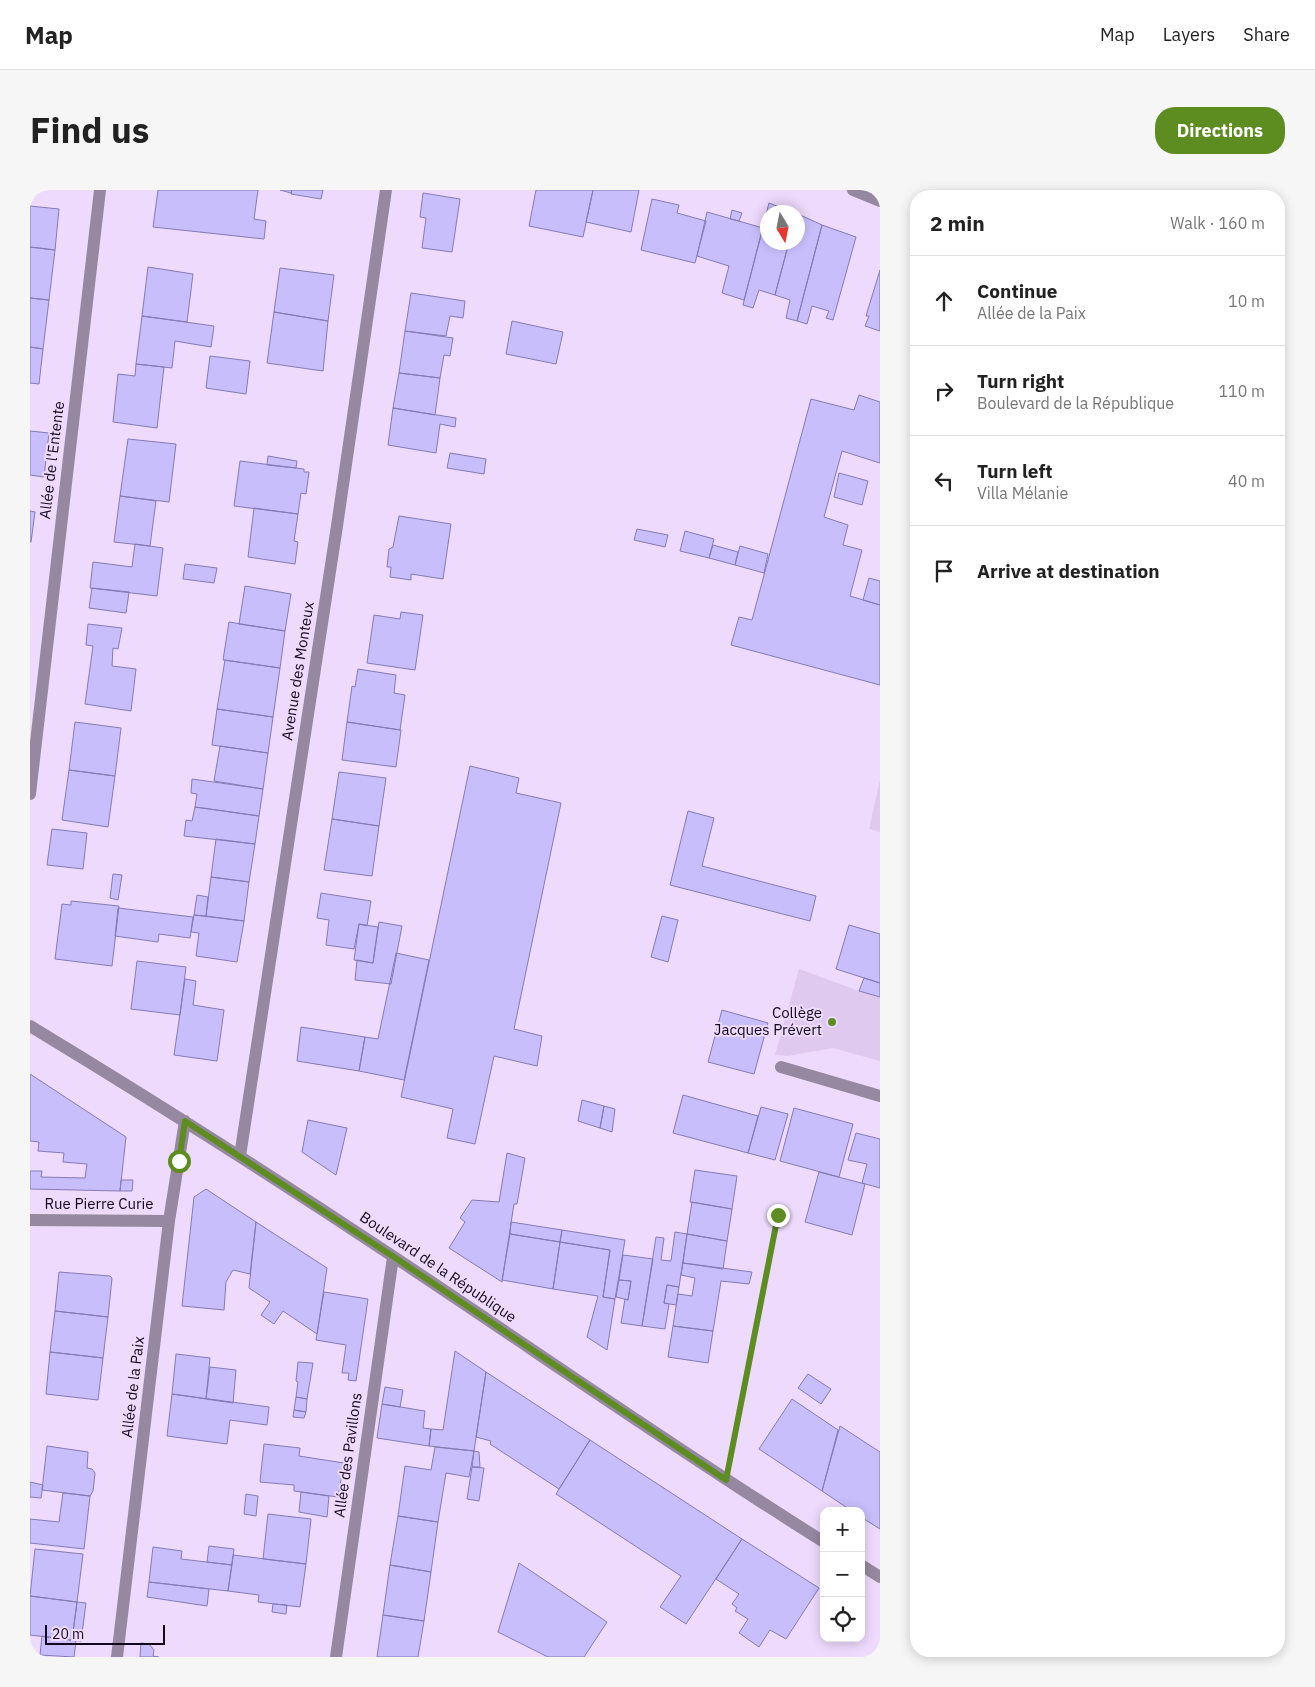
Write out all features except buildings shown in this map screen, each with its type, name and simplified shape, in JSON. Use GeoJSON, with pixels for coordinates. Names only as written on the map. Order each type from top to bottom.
{"type":"FeatureCollection","features":[{"type":"Feature","properties":{"kind":"street","name":"Allée de l'Entente"},"geometry":{"type":"LineString","coordinates":[[30,794],[100,190]]}},
{"type":"Feature","properties":{"kind":"street","name":"Avenue des Monteux"},"geometry":{"type":"LineString","coordinates":[[240,1156],[386,190]]}},
{"type":"Feature","properties":{"kind":"street"},"geometry":{"type":"LineString","coordinates":[[853,190],[880,200]]}},
{"type":"Feature","properties":{"kind":"street","name":"Boulevard de la République"},"geometry":{"type":"LineString","coordinates":[[30,1026],[240,1156],[726,1480],[820,1539]]}},
{"type":"Feature","properties":{"kind":"street"},"geometry":{"type":"LineString","coordinates":[[781,1067],[880,1096]]}},
{"type":"Feature","properties":{"kind":"street","name":"Allée de la Paix"},"geometry":{"type":"LineString","coordinates":[[117,1657],[169,1221],[185,1121]]}},
{"type":"Feature","properties":{"kind":"street","name":"Rue Pierre Curie"},"geometry":{"type":"LineString","coordinates":[[30,1220],[169,1221]]}},
{"type":"Feature","properties":{"kind":"street","name":"Allée des Pavillons"},"geometry":{"type":"LineString","coordinates":[[336,1657],[394,1257]]}},
{"type":"Feature","properties":{"kind":"street"},"geometry":{"type":"LineString","coordinates":[[865,1568],[880,1577]]}},
{"type":"Feature","properties":{"kind":"path"},"geometry":{"type":"LineString","coordinates":[[726,1480],[778,1215]]}},
{"type":"Feature","properties":{"kind":"shaded area"},"geometry":{"type":"Polygon","coordinates":[[[880,780],[880,832],[869,829],[880,780]]]}},
{"type":"Feature","properties":{"kind":"shaded area","name":"Collège Jacques Prévert"},"geometry":{"type":"Polygon","coordinates":[[[799,969],[880,997],[880,1061],[833,1048],[787,1056],[775,1055],[799,969]]]}},
{"type":"Feature","properties":{"kind":"place","name":"Collège Jacques Prévert"},"geometry":{"type":"Point","coordinates":[832,1022]}},
{"type":"Feature","properties":{"kind":"route"},"geometry":{"type":"LineString","coordinates":[[179,1161],[185,1121],[394,1257],[726,1480],[778,1215]]}}]}
